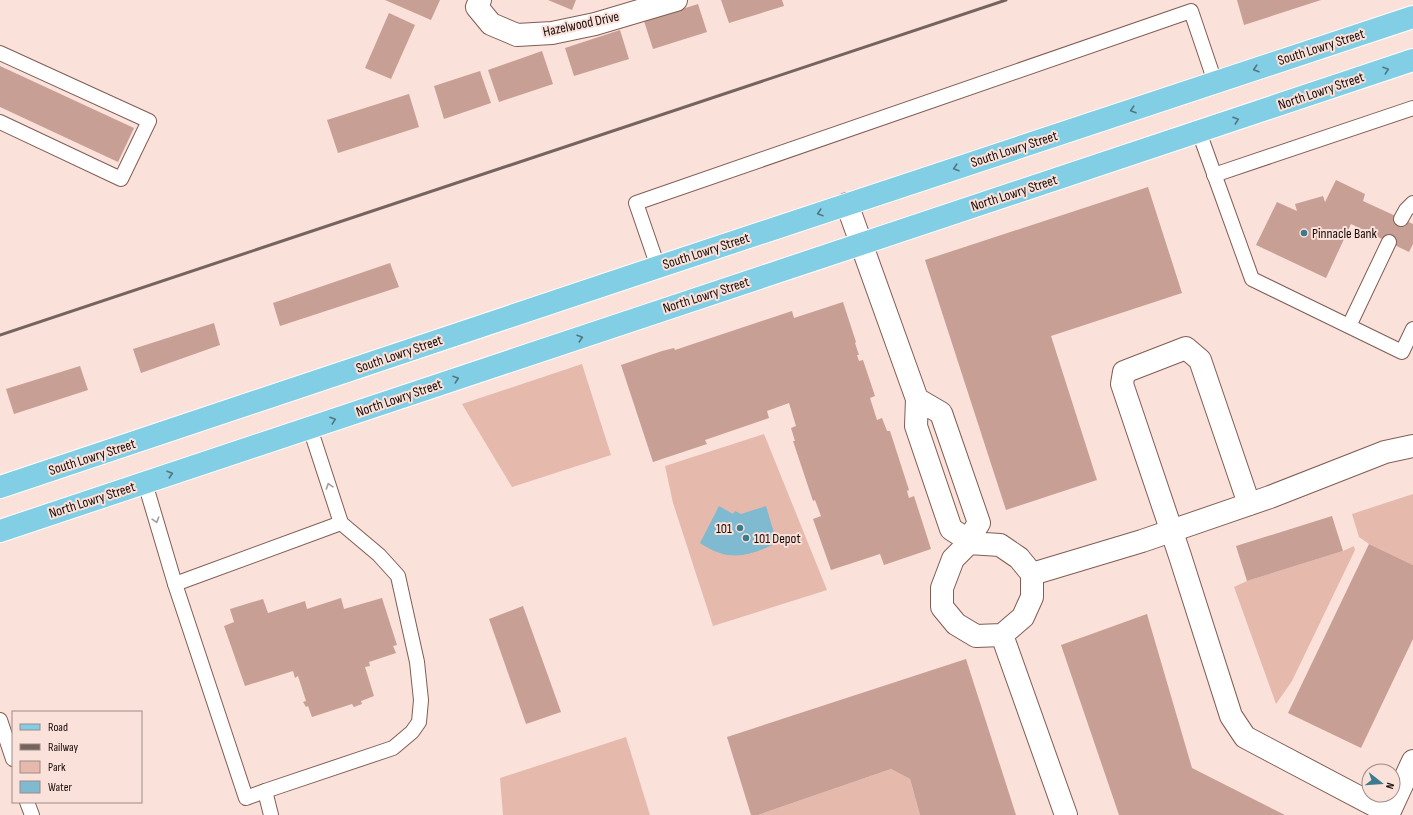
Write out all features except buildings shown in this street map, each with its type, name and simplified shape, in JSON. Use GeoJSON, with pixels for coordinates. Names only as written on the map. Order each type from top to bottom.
{"type":"FeatureCollection","features":[{"type":"Feature","properties":{"kind":"main road","name":"South Lowry Street"},"geometry":{"type":"LineString","coordinates":[[0,487],[847,204],[1413,17]]}},
{"type":"Feature","properties":{"kind":"main road","name":"North Lowry Street"},"geometry":{"type":"LineString","coordinates":[[0,531],[1413,60]]}},
{"type":"Feature","properties":{"kind":"street","name":"Hazelwood Drive"},"geometry":{"type":"LineString","coordinates":[[480,0],[477,7],[492,24],[517,35],[552,33],[595,24],[676,0]]}},
{"type":"Feature","properties":{"kind":"street"},"geometry":{"type":"LineString","coordinates":[[847,204],[917,399],[916,426],[951,529],[969,542],[1000,545],[1019,558],[1032,574],[1032,597],[1023,617],[1002,635],[976,636],[956,624],[942,608],[942,588],[953,559],[969,542],[979,523],[942,413],[917,399]]}},
{"type":"Feature","properties":{"kind":"street"},"geometry":{"type":"LineString","coordinates":[[1249,504],[1200,360],[1186,348],[1124,372],[1122,384],[1231,716],[1245,737],[1388,814],[1413,762]]}},
{"type":"Feature","properties":{"kind":"street"},"geometry":{"type":"LineString","coordinates":[[1032,574],[1171,531],[1249,504],[1385,452],[1413,446]]}},
{"type":"Feature","properties":{"kind":"street"},"geometry":{"type":"LineString","coordinates":[[1002,635],[1066,815]]}},
{"type":"Feature","properties":{"kind":"lane"},"geometry":{"type":"LineString","coordinates":[[658,267],[636,203],[1191,11],[1215,82]]}},
{"type":"Feature","properties":{"kind":"lane"},"geometry":{"type":"LineString","coordinates":[[0,53],[149,121],[121,178],[0,122]]}},
{"type":"Feature","properties":{"kind":"lane"},"geometry":{"type":"LineString","coordinates":[[1214,175],[1413,108]]}},
{"type":"Feature","properties":{"kind":"lane"},"geometry":{"type":"LineString","coordinates":[[1199,132],[1252,279],[1402,352],[1413,329]]}},
{"type":"Feature","properties":{"kind":"lane"},"geometry":{"type":"LineString","coordinates":[[1400,219],[1413,203]]}},
{"type":"Feature","properties":{"kind":"lane"},"geometry":{"type":"LineString","coordinates":[[1349,326],[1389,242]]}},
{"type":"Feature","properties":{"kind":"lane"},"geometry":{"type":"LineString","coordinates":[[144,483],[175,584],[246,798],[393,748],[412,732],[419,722],[421,700],[417,662],[398,576],[379,555],[341,523],[310,428]]}},
{"type":"Feature","properties":{"kind":"lane"},"geometry":{"type":"LineString","coordinates":[[175,584],[341,523]]}},
{"type":"Feature","properties":{"kind":"lane"},"geometry":{"type":"LineString","coordinates":[[0,720],[12,756]]}},
{"type":"Feature","properties":{"kind":"lane"},"geometry":{"type":"LineString","coordinates":[[265,791],[271,815]]}},
{"type":"Feature","properties":{"kind":"lane"},"geometry":{"type":"LineString","coordinates":[[27,803],[32,815]]}},
{"type":"Feature","properties":{"kind":"green space"},"geometry":{"type":"Polygon","coordinates":[[[582,364],[611,455],[512,487],[462,404],[582,364]]]}},
{"type":"Feature","properties":{"kind":"green space","name":"101 Depot"},"geometry":{"type":"Polygon","coordinates":[[[764,434],[827,590],[713,626],[673,503],[665,466],[764,434]]]}},
{"type":"Feature","properties":{"kind":"green space"},"geometry":{"type":"Polygon","coordinates":[[[1413,494],[1413,565],[1369,544],[1359,537],[1352,514],[1413,494]]]}},
{"type":"Feature","properties":{"kind":"green space"},"geometry":{"type":"Polygon","coordinates":[[[1354,546],[1355,550],[1292,681],[1276,704],[1234,587],[1247,581],[1343,551],[1354,546]]]}},
{"type":"Feature","properties":{"kind":"green space"},"geometry":{"type":"Polygon","coordinates":[[[626,737],[650,815],[503,815],[500,778],[626,737]]]}},
{"type":"Feature","properties":{"kind":"green space"},"geometry":{"type":"Polygon","coordinates":[[[891,769],[910,779],[920,815],[758,815],[891,769]]]}},
{"type":"Feature","properties":{"kind":"water","name":"101"},"geometry":{"type":"Polygon","coordinates":[[[719,506],[733,514],[735,511],[741,514],[766,506],[777,543],[757,552],[735,556],[717,552],[700,543],[719,506]]]}},
{"type":"Feature","properties":{"kind":"railway"},"geometry":{"type":"LineString","coordinates":[[0,335],[1006,0]]}},
{"type":"Feature","properties":{"kind":"place","name":"Pinnacle Bank"},"geometry":{"type":"Point","coordinates":[1304,233]}},
{"type":"Feature","properties":{"kind":"place","name":"101"},"geometry":{"type":"Point","coordinates":[740,528]}},
{"type":"Feature","properties":{"kind":"place","name":"101 Depot"},"geometry":{"type":"Point","coordinates":[746,538]}}]}
